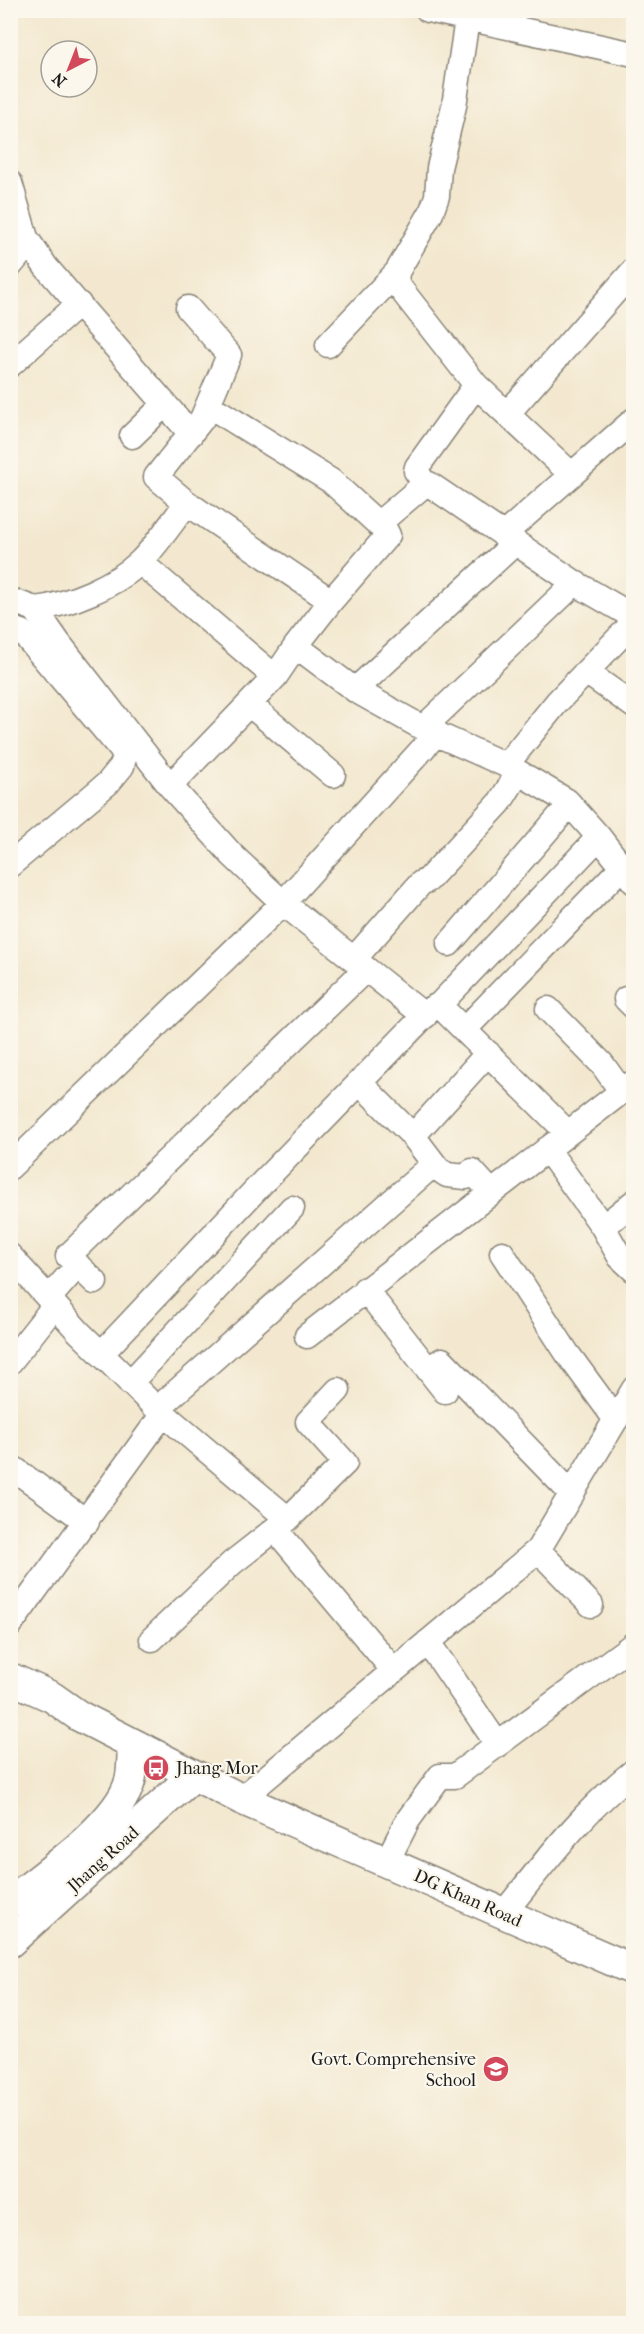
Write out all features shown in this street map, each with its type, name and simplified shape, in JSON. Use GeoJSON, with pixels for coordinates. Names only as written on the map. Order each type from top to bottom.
{"type":"FeatureCollection","features":[{"type":"Feature","properties":{"kind":"main road"},"geometry":{"type":"LineString","coordinates":[[10,1678],[52,1696],[79,1716]]}},
{"type":"Feature","properties":{"kind":"main road"},"geometry":{"type":"LineString","coordinates":[[10,1696],[44,1711],[79,1716]]}},
{"type":"Feature","properties":{"kind":"main road","name":"DG Khan Road"},"geometry":{"type":"LineString","coordinates":[[79,1716],[241,1799],[633,1970]]}},
{"type":"Feature","properties":{"kind":"main road","name":"Jhang Road"},"geometry":{"type":"LineString","coordinates":[[10,1902],[69,1855],[115,1811],[130,1782],[133,1744]]}},
{"type":"Feature","properties":{"kind":"main road","name":"Jhang Road"},"geometry":{"type":"LineString","coordinates":[[10,1942],[194,1774]]}},
{"type":"Feature","properties":{"kind":"street"},"geometry":{"type":"LineString","coordinates":[[428,10],[633,54]]}},
{"type":"Feature","properties":{"kind":"street"},"geometry":{"type":"LineString","coordinates":[[328,345],[397,272],[431,213],[437,196],[439,168],[454,106],[467,19]]}},
{"type":"Feature","properties":{"kind":"street"},"geometry":{"type":"LineString","coordinates":[[10,183],[26,238],[46,267],[191,434]]}},
{"type":"Feature","properties":{"kind":"street"},"geometry":{"type":"LineString","coordinates":[[10,266],[29,243]]}},
{"type":"Feature","properties":{"kind":"street"},"geometry":{"type":"LineString","coordinates":[[507,414],[633,270]]}},
{"type":"Feature","properties":{"kind":"street"},"geometry":{"type":"LineString","coordinates":[[397,272],[396,283],[476,385],[571,474]]}},
{"type":"Feature","properties":{"kind":"street"},"geometry":{"type":"LineString","coordinates":[[10,364],[79,304]]}},
{"type":"Feature","properties":{"kind":"street"},"geometry":{"type":"LineString","coordinates":[[188,308],[229,355],[202,419],[156,477],[187,503],[331,601]]}},
{"type":"Feature","properties":{"kind":"street"},"geometry":{"type":"LineString","coordinates":[[476,385],[417,466],[416,471],[425,484],[435,487],[575,583],[633,617]]}},
{"type":"Feature","properties":{"kind":"street"},"geometry":{"type":"LineString","coordinates":[[132,436],[165,404]]}},
{"type":"Feature","properties":{"kind":"street"},"geometry":{"type":"LineString","coordinates":[[170,786],[275,677],[331,601],[386,538],[386,531],[331,481],[208,405]]}},
{"type":"Feature","properties":{"kind":"street"},"geometry":{"type":"LineString","coordinates":[[355,690],[509,539],[571,474],[633,420]]}},
{"type":"Feature","properties":{"kind":"street"},"geometry":{"type":"LineString","coordinates":[[378,524],[425,484]]}},
{"type":"Feature","properties":{"kind":"street"},"geometry":{"type":"LineString","coordinates":[[10,600],[35,609],[48,607],[104,587],[140,562],[187,503]]}},
{"type":"Feature","properties":{"kind":"street"},"geometry":{"type":"LineString","coordinates":[[140,562],[275,677]]}},
{"type":"Feature","properties":{"kind":"street"},"geometry":{"type":"LineString","coordinates":[[10,1167],[283,903],[430,730],[575,583]]}},
{"type":"Feature","properties":{"kind":"street"},"geometry":{"type":"LineString","coordinates":[[35,609],[170,786],[232,855],[283,903],[360,964],[465,1029],[568,1133]]}},
{"type":"Feature","properties":{"kind":"street"},"geometry":{"type":"LineString","coordinates":[[94,1282],[68,1256],[360,964],[421,883],[428,880],[500,802],[512,769],[552,709],[633,622]]}},
{"type":"Feature","properties":{"kind":"street"},"geometry":{"type":"LineString","coordinates":[[10,629],[22,632],[124,754],[122,766],[108,783],[10,864]]}},
{"type":"Feature","properties":{"kind":"street"},"geometry":{"type":"LineString","coordinates":[[296,646],[355,690],[430,730],[512,769],[570,804],[629,872],[465,1029]]}},
{"type":"Feature","properties":{"kind":"street"},"geometry":{"type":"LineString","coordinates":[[586,672],[633,706]]}},
{"type":"Feature","properties":{"kind":"street"},"geometry":{"type":"LineString","coordinates":[[249,704],[333,775]]}},
{"type":"Feature","properties":{"kind":"street"},"geometry":{"type":"LineString","coordinates":[[449,944],[570,804]]}},
{"type":"Feature","properties":{"kind":"street"},"geometry":{"type":"LineString","coordinates":[[101,1354],[359,1082],[599,837]]}},
{"type":"Feature","properties":{"kind":"street"},"geometry":{"type":"LineString","coordinates":[[307,1336],[628,1087],[602,1064],[548,1008]]}},
{"type":"Feature","properties":{"kind":"street"},"geometry":{"type":"LineString","coordinates":[[413,1136],[488,1053]]}},
{"type":"Feature","properties":{"kind":"street"},"geometry":{"type":"LineString","coordinates":[[359,1082],[413,1136],[434,1164],[447,1175],[466,1177],[472,1171],[491,1192]]}},
{"type":"Feature","properties":{"kind":"street"},"geometry":{"type":"LineString","coordinates":[[547,1149],[603,1227],[620,1257],[633,1270]]}},
{"type":"Feature","properties":{"kind":"street"},"geometry":{"type":"LineString","coordinates":[[10,1625],[87,1522],[160,1411],[434,1164]]}},
{"type":"Feature","properties":{"kind":"street"},"geometry":{"type":"LineString","coordinates":[[603,1227],[633,1202]]}},
{"type":"Feature","properties":{"kind":"street"},"geometry":{"type":"LineString","coordinates":[[130,1383],[292,1208]]}},
{"type":"Feature","properties":{"kind":"street"},"geometry":{"type":"LineString","coordinates":[[241,1799],[538,1550],[626,1410],[567,1353],[502,1253]]}},
{"type":"Feature","properties":{"kind":"street"},"geometry":{"type":"LineString","coordinates":[[10,1256],[130,1383],[282,1524],[394,1671]]}},
{"type":"Feature","properties":{"kind":"street"},"geometry":{"type":"LineString","coordinates":[[10,1362],[78,1265]]}},
{"type":"Feature","properties":{"kind":"street"},"geometry":{"type":"LineString","coordinates":[[365,1289],[445,1391]]}},
{"type":"Feature","properties":{"kind":"street"},"geometry":{"type":"LineString","coordinates":[[428,1369],[442,1360],[572,1494]]}},
{"type":"Feature","properties":{"kind":"street"},"geometry":{"type":"LineString","coordinates":[[152,1640],[232,1563],[282,1524],[345,1463],[308,1422],[338,1390]]}},
{"type":"Feature","properties":{"kind":"street"},"geometry":{"type":"LineString","coordinates":[[10,1466],[87,1522]]}},
{"type":"Feature","properties":{"kind":"street"},"geometry":{"type":"LineString","coordinates":[[538,1550],[591,1605]]}},
{"type":"Feature","properties":{"kind":"street"},"geometry":{"type":"LineString","coordinates":[[428,1642],[498,1745]]}},
{"type":"Feature","properties":{"kind":"street"},"geometry":{"type":"LineString","coordinates":[[386,1863],[408,1820],[440,1776],[455,1776],[633,1644]]}},
{"type":"Feature","properties":{"kind":"street"},"geometry":{"type":"LineString","coordinates":[[503,1914],[572,1828],[633,1771]]}},
{"type":"Feature","properties":{"kind":"place","name":"Jhang Mor"},"geometry":{"type":"Point","coordinates":[156,1768]}},
{"type":"Feature","properties":{"kind":"place","name":"Govt. Comprehensive School"},"geometry":{"type":"Point","coordinates":[496,2069]}}]}
